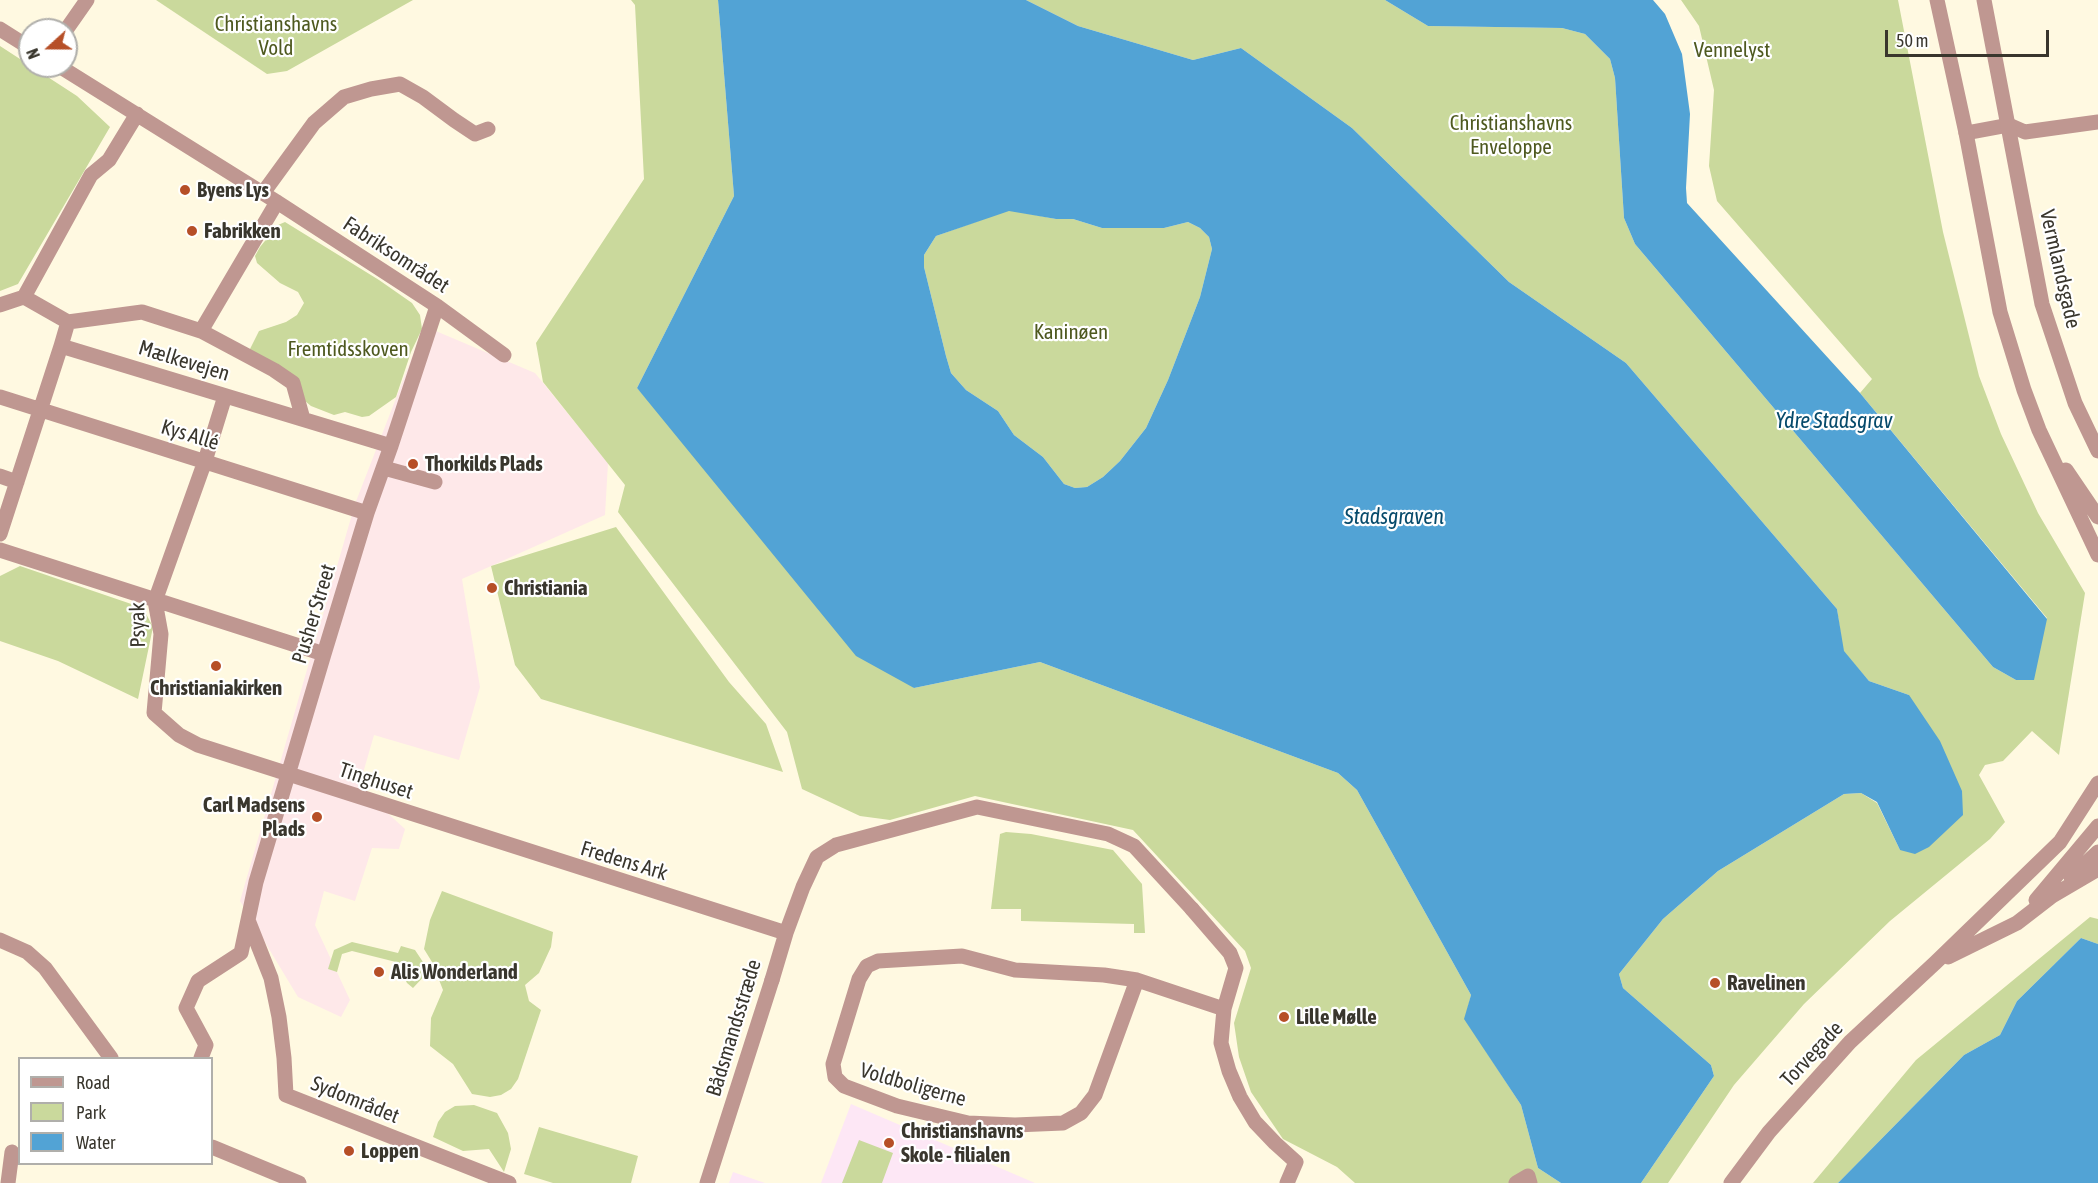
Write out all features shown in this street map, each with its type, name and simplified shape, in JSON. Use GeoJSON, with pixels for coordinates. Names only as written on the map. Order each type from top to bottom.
{"type":"FeatureCollection","features":[{"type":"Feature","properties":{"kind":"street"},"geometry":{"type":"LineString","coordinates":[[74,18],[87,0]]}},
{"type":"Feature","properties":{"kind":"street"},"geometry":{"type":"LineString","coordinates":[[1937,0],[1966,133],[2000,312],[2039,430],[2098,555]]}},
{"type":"Feature","properties":{"kind":"street","name":"Vermlandsgade"},"geometry":{"type":"LineString","coordinates":[[1984,0],[2042,304],[2075,403],[2098,451]]}},
{"type":"Feature","properties":{"kind":"street"},"geometry":{"type":"LineString","coordinates":[[0,29],[18,40]]}},
{"type":"Feature","properties":{"kind":"street","name":"Fabriksområdet"},"geometry":{"type":"LineString","coordinates":[[78,78],[277,201],[437,306],[504,355]]}},
{"type":"Feature","properties":{"kind":"street"},"geometry":{"type":"LineString","coordinates":[[263,193],[314,123],[345,97],[371,89],[400,84],[423,97],[475,134],[488,129]]}},
{"type":"Feature","properties":{"kind":"street"},"geometry":{"type":"LineString","coordinates":[[0,305],[24,297],[91,175],[109,160],[137,114]]}},
{"type":"Feature","properties":{"kind":"street"},"geometry":{"type":"LineString","coordinates":[[1966,133],[2009,125],[2025,132],[2098,122]]}},
{"type":"Feature","properties":{"kind":"street"},"geometry":{"type":"LineString","coordinates":[[201,332],[277,201]]}},
{"type":"Feature","properties":{"kind":"street"},"geometry":{"type":"LineString","coordinates":[[24,297],[68,322],[142,312],[201,332],[274,370],[293,383],[303,419]]}},
{"type":"Feature","properties":{"kind":"street"},"geometry":{"type":"LineString","coordinates":[[435,482],[384,468],[437,306]]}},
{"type":"Feature","properties":{"kind":"street"},"geometry":{"type":"LineString","coordinates":[[0,534],[68,322]]}},
{"type":"Feature","properties":{"kind":"street","name":"Mælkevejen"},"geometry":{"type":"LineString","coordinates":[[61,346],[391,446]]}},
{"type":"Feature","properties":{"kind":"street","name":"Psyak"},"geometry":{"type":"LineString","coordinates":[[225,396],[205,461],[155,601],[161,634],[154,713],[179,735],[198,745],[288,775]]}},
{"type":"Feature","properties":{"kind":"street","name":"Kys Allé"},"geometry":{"type":"LineString","coordinates":[[0,397],[368,513]]}},
{"type":"Feature","properties":{"kind":"street"},"geometry":{"type":"LineString","coordinates":[[2039,430],[2098,517]]}},
{"type":"Feature","properties":{"kind":"street","name":"Pusher Street"},"geometry":{"type":"LineString","coordinates":[[288,775],[368,513],[384,468]]}},
{"type":"Feature","properties":{"kind":"street"},"geometry":{"type":"LineString","coordinates":[[0,476],[17,482]]}},
{"type":"Feature","properties":{"kind":"street"},"geometry":{"type":"LineString","coordinates":[[0,550],[324,654]]}},
{"type":"Feature","properties":{"kind":"street"},"geometry":{"type":"LineString","coordinates":[[202,1057],[206,1045],[186,1008],[198,981],[241,953],[256,882],[288,775]]}},
{"type":"Feature","properties":{"kind":"street","name":"Tinghuset"},"geometry":{"type":"LineString","coordinates":[[288,775],[451,827]]}},
{"type":"Feature","properties":{"kind":"street","name":"Torvegade"},"geometry":{"type":"LineString","coordinates":[[1731,1183],[1769,1132],[1850,1042],[2060,842],[2098,782]]}},
{"type":"Feature","properties":{"kind":"street","name":"Bådsmandsstræde"},"geometry":{"type":"LineString","coordinates":[[708,1183],[786,933],[803,887],[818,857],[836,845],[977,807],[1108,834],[1134,846],[1230,953],[1236,968],[1224,1009]]}},
{"type":"Feature","properties":{"kind":"street"},"geometry":{"type":"LineString","coordinates":[[2017,923],[2098,826]]}},
{"type":"Feature","properties":{"kind":"street","name":"Fredens Ark"},"geometry":{"type":"LineString","coordinates":[[451,827],[786,933]]}},
{"type":"Feature","properties":{"kind":"street"},"geometry":{"type":"LineString","coordinates":[[2017,923],[2052,896],[2098,852]]}},
{"type":"Feature","properties":{"kind":"street"},"geometry":{"type":"LineString","coordinates":[[2052,896],[2098,869]]}},
{"type":"Feature","properties":{"kind":"street","name":"Sydområdet"},"geometry":{"type":"LineString","coordinates":[[248,920],[271,978],[282,1037],[286,1095],[509,1183]]}},
{"type":"Feature","properties":{"kind":"street","name":"Torvegade"},"geometry":{"type":"LineString","coordinates":[[1935,963],[2017,923]]}},
{"type":"Feature","properties":{"kind":"street"},"geometry":{"type":"LineString","coordinates":[[0,939],[27,952],[45,968],[110,1057]]}},
{"type":"Feature","properties":{"kind":"street","name":"Voldboligerne"},"geometry":{"type":"LineString","coordinates":[[1137,980],[1095,1095],[1081,1113],[1062,1123],[1015,1125],[968,1123],[897,1106],[844,1086],[835,1077],[833,1064],[859,980],[867,966],[878,961],[962,956],[1015,970],[1104,975],[1137,980],[1224,1009]]}},
{"type":"Feature","properties":{"kind":"street"},"geometry":{"type":"LineString","coordinates":[[1224,1009],[1221,1043],[1229,1071],[1240,1097],[1255,1122],[1296,1162],[1287,1183]]}},
{"type":"Feature","properties":{"kind":"street"},"geometry":{"type":"LineString","coordinates":[[213,1147],[298,1183]]}},
{"type":"Feature","properties":{"kind":"street"},"geometry":{"type":"LineString","coordinates":[[8,1183],[11,1151]]}},
{"type":"Feature","properties":{"kind":"street"},"geometry":{"type":"LineString","coordinates":[[1516,1183],[1528,1176],[1530,1183]]}},
{"type":"Feature","properties":{"kind":"shaded area"},"geometry":{"type":"Polygon","coordinates":[[[424,326],[535,373],[608,463],[605,515],[462,579],[480,687],[459,760],[374,735],[359,787],[405,829],[399,849],[372,848],[355,901],[324,891],[315,925],[350,1000],[341,1017],[298,997],[240,901],[355,504],[424,326]]]}},
{"type":"Feature","properties":{"kind":"shaded area","name":"Christianshavns Skole - filialen"},"geometry":{"type":"Polygon","coordinates":[[[851,1104],[1035,1183],[821,1183],[851,1104]]]}},
{"type":"Feature","properties":{"kind":"shaded area"},"geometry":{"type":"Polygon","coordinates":[[[733,1172],[765,1183],[729,1183],[733,1172]]]}},
{"type":"Feature","properties":{"kind":"green space","name":"Christianshavns Vold"},"geometry":{"type":"Polygon","coordinates":[[[156,0],[413,0],[287,71],[267,74],[156,0]]]}},
{"type":"Feature","properties":{"kind":"green space"},"geometry":{"type":"Polygon","coordinates":[[[631,0],[718,0],[734,196],[637,388],[914,688],[1040,662],[1338,773],[1357,790],[1471,995],[1465,1019],[1521,1105],[1538,1168],[1561,1183],[1355,1183],[1337,1167],[1283,1139],[1251,1092],[1239,1057],[1234,1023],[1251,968],[1245,951],[1133,830],[975,796],[890,820],[860,816],[802,789],[787,732],[618,512],[625,485],[543,382],[536,343],[644,179],[635,5],[631,0]]]}},
{"type":"Feature","properties":{"kind":"green space"},"geometry":{"type":"Polygon","coordinates":[[[1026,0],[1385,0],[1428,26],[1562,28],[1585,34],[1610,59],[1615,78],[1624,218],[1635,244],[1993,667],[2016,680],[2047,618],[1860,393],[1872,379],[1717,201],[1709,166],[1714,90],[1699,26],[1681,0],[1898,0],[1943,232],[1979,376],[2001,434],[2038,513],[2085,593],[2059,755],[2032,731],[2003,761],[1985,765],[1979,775],[2005,822],[1990,839],[1890,921],[1804,1004],[1734,1085],[1668,1183],[1641,1183],[1714,1076],[1711,1065],[1623,988],[1619,974],[1663,919],[1718,871],[1844,794],[1861,793],[1877,803],[1900,850],[1909,695],[1869,681],[1843,651],[1837,609],[1626,363],[1509,282],[1352,128],[1241,48],[1193,60],[1078,26],[1026,0]]]}},
{"type":"Feature","properties":{"kind":"green space"},"geometry":{"type":"Polygon","coordinates":[[[0,46],[18,58],[18,78],[49,78],[77,96],[110,127],[18,284],[0,291],[0,46]]]}},
{"type":"Feature","properties":{"kind":"green space","name":"Kaninøen"},"geometry":{"type":"Polygon","coordinates":[[[1009,210],[1056,219],[1073,219],[1102,228],[1164,228],[1188,222],[1200,228],[1209,237],[1212,249],[1200,297],[1168,380],[1146,428],[1120,461],[1103,477],[1087,487],[1075,488],[1064,484],[1043,457],[1014,435],[998,411],[966,390],[951,373],[946,356],[924,267],[924,255],[936,236],[1009,210]]]}},
{"type":"Feature","properties":{"kind":"green space","name":"Fremtidsskoven"},"geometry":{"type":"Polygon","coordinates":[[[285,222],[379,280],[412,303],[420,315],[422,329],[411,352],[396,397],[369,416],[362,417],[345,412],[334,415],[311,406],[248,353],[259,331],[286,322],[297,315],[304,303],[298,292],[280,283],[257,263],[255,256],[278,225],[285,222]]]}},
{"type":"Feature","properties":{"kind":"green space"},"geometry":{"type":"Polygon","coordinates":[[[616,527],[729,682],[766,724],[783,772],[541,699],[515,665],[491,566],[616,527]]]}},
{"type":"Feature","properties":{"kind":"green space"},"geometry":{"type":"Polygon","coordinates":[[[20,566],[143,608],[153,627],[138,699],[58,661],[0,641],[0,576],[20,566]]]}},
{"type":"Feature","properties":{"kind":"green space"},"geometry":{"type":"Polygon","coordinates":[[[1006,832],[1031,834],[1113,850],[1142,884],[1145,933],[1134,933],[1134,924],[1021,921],[1021,909],[991,909],[1000,834],[1006,832]]]}},
{"type":"Feature","properties":{"kind":"green space"},"geometry":{"type":"Polygon","coordinates":[[[442,891],[553,932],[551,947],[539,973],[525,985],[529,1001],[541,1010],[518,1079],[511,1089],[501,1095],[490,1097],[472,1094],[453,1064],[430,1046],[431,1018],[443,990],[424,949],[430,920],[442,891]]]}},
{"type":"Feature","properties":{"kind":"green space"},"geometry":{"type":"Polygon","coordinates":[[[2090,917],[2098,919],[2098,944],[2081,938],[2017,1001],[2000,1035],[1964,1055],[1838,1183],[1813,1183],[1916,1060],[2090,917]]]}},
{"type":"Feature","properties":{"kind":"green space"},"geometry":{"type":"Polygon","coordinates":[[[352,942],[398,953],[401,946],[415,950],[429,971],[413,988],[407,983],[396,962],[352,951],[342,954],[337,972],[328,969],[334,950],[352,942]]]}},
{"type":"Feature","properties":{"kind":"green space"},"geometry":{"type":"Polygon","coordinates":[[[474,1105],[497,1113],[508,1133],[511,1149],[504,1172],[489,1149],[463,1151],[433,1137],[438,1122],[445,1112],[455,1106],[474,1105]]]}},
{"type":"Feature","properties":{"kind":"green space"},"geometry":{"type":"Polygon","coordinates":[[[539,1127],[638,1156],[631,1183],[553,1183],[524,1174],[539,1127]]]}},
{"type":"Feature","properties":{"kind":"green space"},"geometry":{"type":"Polygon","coordinates":[[[859,1140],[893,1153],[882,1183],[842,1183],[859,1140]]]}},
{"type":"Feature","properties":{"kind":"water","name":"Stadsgraven"},"geometry":{"type":"Polygon","coordinates":[[[718,0],[1026,0],[1078,26],[1193,60],[1241,48],[1352,128],[1509,282],[1626,363],[1837,609],[1844,651],[1869,681],[1909,695],[1940,741],[1962,791],[1963,815],[1929,847],[1915,854],[1900,850],[1877,802],[1861,793],[1844,794],[1718,871],[1663,919],[1619,974],[1623,988],[1711,1065],[1714,1076],[1641,1183],[1561,1183],[1538,1168],[1521,1105],[1464,1019],[1471,995],[1357,790],[1338,773],[1040,662],[914,688],[856,656],[637,388],[734,196],[718,0]],[[1009,211],[936,236],[924,255],[924,267],[951,373],[966,390],[998,411],[1014,435],[1043,457],[1064,484],[1075,488],[1087,487],[1103,477],[1120,461],[1146,428],[1168,380],[1200,297],[1212,249],[1209,237],[1200,228],[1188,222],[1164,228],[1102,228],[1073,219],[1056,219],[1009,211]]]}},
{"type":"Feature","properties":{"kind":"water","name":"Ydre Stadsgrav"},"geometry":{"type":"Polygon","coordinates":[[[1385,0],[1653,0],[1665,14],[1682,54],[1690,114],[1687,203],[1860,393],[2047,619],[2034,680],[2016,680],[1993,667],[1635,244],[1624,218],[1615,78],[1610,59],[1585,34],[1562,28],[1428,26],[1385,0]]]}},
{"type":"Feature","properties":{"kind":"water"},"geometry":{"type":"Polygon","coordinates":[[[2081,938],[2098,944],[2098,1183],[1838,1183],[1964,1055],[2000,1035],[2017,1001],[2081,938]]]}},
{"type":"Feature","properties":{"kind":"place","name":"Byens Lys"},"geometry":{"type":"Point","coordinates":[185,190]}},
{"type":"Feature","properties":{"kind":"place","name":"Fabrikken"},"geometry":{"type":"Point","coordinates":[192,231]}},
{"type":"Feature","properties":{"kind":"place","name":"Thorkilds Plads"},"geometry":{"type":"Point","coordinates":[413,464]}},
{"type":"Feature","properties":{"kind":"place","name":"Christiania"},"geometry":{"type":"Point","coordinates":[492,588]}},
{"type":"Feature","properties":{"kind":"place","name":"Christianiakirken"},"geometry":{"type":"Point","coordinates":[216,666]}},
{"type":"Feature","properties":{"kind":"place","name":"Carl Madsens Plads"},"geometry":{"type":"Point","coordinates":[317,817]}},
{"type":"Feature","properties":{"kind":"place","name":"Alis Wonderland"},"geometry":{"type":"Point","coordinates":[379,972]}},
{"type":"Feature","properties":{"kind":"place","name":"Ravelinen"},"geometry":{"type":"Point","coordinates":[1715,983]}},
{"type":"Feature","properties":{"kind":"place","name":"Lille Mølle"},"geometry":{"type":"Point","coordinates":[1284,1017]}},
{"type":"Feature","properties":{"kind":"place","name":"Christianshavns Skole - filialen"},"geometry":{"type":"Point","coordinates":[889,1143]}},
{"type":"Feature","properties":{"kind":"place","name":"Loppen"},"geometry":{"type":"Point","coordinates":[349,1151]}},
{"type":"Feature","properties":{"kind":"park label","name":"Vennelyst"},"geometry":{"type":"Point","coordinates":[1732,50]}},
{"type":"Feature","properties":{"kind":"park label","name":"Christianshavns Enveloppe"},"geometry":{"type":"Point","coordinates":[1511,135]}}]}
